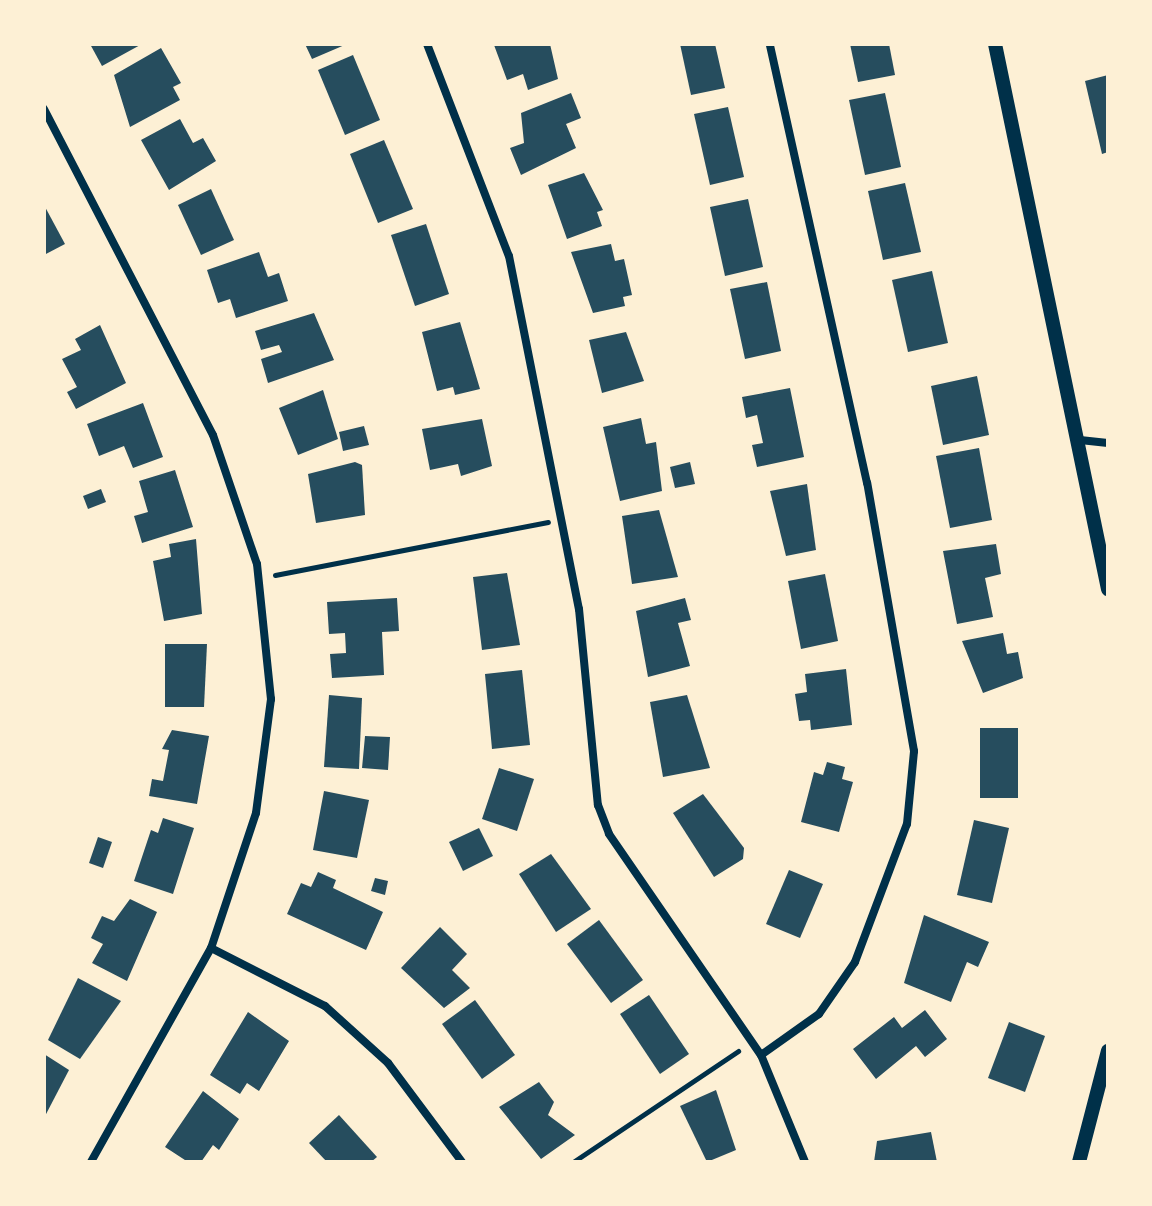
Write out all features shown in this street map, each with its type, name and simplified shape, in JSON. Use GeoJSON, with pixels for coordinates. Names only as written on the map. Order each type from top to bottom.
{"type":"FeatureCollection","features":[{"type":"Feature","properties":{"kind":"street"},"geometry":{"type":"LineString","coordinates":[[427,44],[509,256],[564,519],[598,805],[609,834],[761,1055],[805,1162]]}},
{"type":"Feature","properties":{"kind":"street"},"geometry":{"type":"LineString","coordinates":[[761,1055],[819,1014],[855,962],[907,824],[914,751],[867,483],[770,44]]}},
{"type":"Feature","properties":{"kind":"street"},"geometry":{"type":"LineString","coordinates":[[995,44],[1080,440],[1108,589]]}},
{"type":"Feature","properties":{"kind":"street"},"geometry":{"type":"LineString","coordinates":[[44,109],[213,435],[258,578],[271,699],[256,813],[211,948],[91,1162]]}},
{"type":"Feature","properties":{"kind":"street"},"geometry":{"type":"LineString","coordinates":[[1080,440],[1108,443]]}},
{"type":"Feature","properties":{"kind":"street"},"geometry":{"type":"LineString","coordinates":[[211,948],[325,1006],[388,1063],[462,1162]]}},
{"type":"Feature","properties":{"kind":"street"},"geometry":{"type":"LineString","coordinates":[[1079,1162],[1108,1051]]}},
{"type":"Feature","properties":{"kind":"path"},"geometry":{"type":"LineString","coordinates":[[258,578],[564,519]]}},
{"type":"Feature","properties":{"kind":"path"},"geometry":{"type":"LineString","coordinates":[[573,1162],[752,1042]]}},
{"type":"Feature","properties":{"kind":"building"},"geometry":{"type":"Polygon","coordinates":[[[90,44],[142,44],[102,66],[90,44]]]}},
{"type":"Feature","properties":{"kind":"building"},"geometry":{"type":"Polygon","coordinates":[[[305,44],[347,44],[312,59],[305,44]]]}},
{"type":"Feature","properties":{"kind":"building"},"geometry":{"type":"Polygon","coordinates":[[[550,44],[558,79],[528,90],[523,74],[507,80],[494,45],[550,44]]]}},
{"type":"Feature","properties":{"kind":"building"},"geometry":{"type":"Polygon","coordinates":[[[680,44],[715,44],[725,88],[691,95],[680,44]]]}},
{"type":"Feature","properties":{"kind":"building"},"geometry":{"type":"Polygon","coordinates":[[[850,44],[889,44],[895,75],[858,82],[850,44]]]}},
{"type":"Feature","properties":{"kind":"building"},"geometry":{"type":"Polygon","coordinates":[[[161,48],[181,83],[173,87],[180,100],[130,127],[114,75],[161,48]]]}},
{"type":"Feature","properties":{"kind":"building"},"geometry":{"type":"Polygon","coordinates":[[[353,55],[380,120],[345,135],[318,70],[353,55]]]}},
{"type":"Feature","properties":{"kind":"building"},"geometry":{"type":"Polygon","coordinates":[[[1108,75],[1108,152],[1102,154],[1085,81],[1108,75]]]}},
{"type":"Feature","properties":{"kind":"building"},"geometry":{"type":"Polygon","coordinates":[[[571,93],[581,118],[566,124],[576,148],[521,175],[510,148],[524,143],[521,113],[571,93]]]}},
{"type":"Feature","properties":{"kind":"building"},"geometry":{"type":"Polygon","coordinates":[[[885,93],[901,167],[865,175],[849,100],[885,93]]]}},
{"type":"Feature","properties":{"kind":"building"},"geometry":{"type":"Polygon","coordinates":[[[728,107],[744,177],[710,185],[694,114],[728,107]]]}},
{"type":"Feature","properties":{"kind":"building"},"geometry":{"type":"Polygon","coordinates":[[[180,119],[193,143],[203,138],[216,161],[169,190],[141,140],[180,119]]]}},
{"type":"Feature","properties":{"kind":"building"},"geometry":{"type":"Polygon","coordinates":[[[384,140],[413,209],[378,223],[350,154],[384,140]]]}},
{"type":"Feature","properties":{"kind":"building"},"geometry":{"type":"Polygon","coordinates":[[[584,173],[603,210],[597,212],[602,226],[567,239],[548,185],[584,173]]]}},
{"type":"Feature","properties":{"kind":"building"},"geometry":{"type":"Polygon","coordinates":[[[905,183],[921,252],[883,260],[868,191],[905,183]]]}},
{"type":"Feature","properties":{"kind":"building"},"geometry":{"type":"Polygon","coordinates":[[[211,189],[234,240],[201,255],[178,205],[211,189]]]}},
{"type":"Feature","properties":{"kind":"building"},"geometry":{"type":"Polygon","coordinates":[[[748,199],[763,267],[725,276],[710,207],[748,199]]]}},
{"type":"Feature","properties":{"kind":"building"},"geometry":{"type":"Polygon","coordinates":[[[44,205],[65,244],[44,255],[44,205]]]}},
{"type":"Feature","properties":{"kind":"building"},"geometry":{"type":"Polygon","coordinates":[[[426,224],[449,294],[415,306],[391,235],[426,224]]]}},
{"type":"Feature","properties":{"kind":"building"},"geometry":{"type":"Polygon","coordinates":[[[611,244],[615,261],[624,259],[632,295],[623,297],[625,306],[593,313],[571,252],[611,244]]]}},
{"type":"Feature","properties":{"kind":"building"},"geometry":{"type":"Polygon","coordinates":[[[259,252],[268,277],[279,273],[288,301],[236,318],[230,299],[218,303],[207,270],[259,252]]]}},
{"type":"Feature","properties":{"kind":"building"},"geometry":{"type":"Polygon","coordinates":[[[932,271],[948,343],[908,352],[892,280],[932,271]]]}},
{"type":"Feature","properties":{"kind":"building"},"geometry":{"type":"Polygon","coordinates":[[[767,282],[781,351],[745,359],[730,289],[767,282]]]}},
{"type":"Feature","properties":{"kind":"building"},"geometry":{"type":"Polygon","coordinates":[[[314,313],[334,360],[268,383],[261,359],[282,352],[279,345],[261,350],[255,331],[314,313]]]}},
{"type":"Feature","properties":{"kind":"building"},"geometry":{"type":"Polygon","coordinates":[[[460,322],[480,389],[455,395],[453,387],[437,391],[422,332],[460,322]]]}},
{"type":"Feature","properties":{"kind":"building"},"geometry":{"type":"Polygon","coordinates":[[[100,325],[126,383],[76,409],[67,392],[77,387],[62,359],[81,350],[75,339],[100,325]]]}},
{"type":"Feature","properties":{"kind":"building"},"geometry":{"type":"Polygon","coordinates":[[[626,332],[644,381],[602,393],[589,340],[626,332]]]}},
{"type":"Feature","properties":{"kind":"building"},"geometry":{"type":"Polygon","coordinates":[[[977,376],[989,435],[943,445],[931,386],[977,376]]]}},
{"type":"Feature","properties":{"kind":"building"},"geometry":{"type":"Polygon","coordinates":[[[790,388],[804,457],[757,467],[752,445],[763,443],[757,415],[746,418],[742,397],[790,388]]]}},
{"type":"Feature","properties":{"kind":"building"},"geometry":{"type":"Polygon","coordinates":[[[323,390],[338,439],[298,455],[279,408],[323,390]]]}},
{"type":"Feature","properties":{"kind":"building"},"geometry":{"type":"Polygon","coordinates":[[[143,403],[163,457],[133,468],[124,446],[99,456],[87,424],[143,403]]]}},
{"type":"Feature","properties":{"kind":"building"},"geometry":{"type":"Polygon","coordinates":[[[641,418],[646,444],[656,442],[662,491],[620,501],[603,427],[641,418]]]}},
{"type":"Feature","properties":{"kind":"building"},"geometry":{"type":"Polygon","coordinates":[[[482,419],[492,466],[461,476],[458,464],[430,470],[422,429],[482,419]]]}},
{"type":"Feature","properties":{"kind":"building"},"geometry":{"type":"Polygon","coordinates":[[[364,426],[369,445],[343,451],[339,432],[364,426]]]}},
{"type":"Feature","properties":{"kind":"building"},"geometry":{"type":"Polygon","coordinates":[[[979,448],[992,520],[950,528],[936,456],[979,448]]]}},
{"type":"Feature","properties":{"kind":"building"},"geometry":{"type":"Polygon","coordinates":[[[355,462],[362,465],[365,515],[316,523],[308,474],[355,462]]]}},
{"type":"Feature","properties":{"kind":"building"},"geometry":{"type":"Polygon","coordinates":[[[690,462],[695,484],[675,488],[670,467],[690,462]]]}},
{"type":"Feature","properties":{"kind":"building"},"geometry":{"type":"Polygon","coordinates":[[[175,470],[193,527],[142,543],[134,516],[148,512],[139,481],[175,470]]]}},
{"type":"Feature","properties":{"kind":"building"},"geometry":{"type":"Polygon","coordinates":[[[807,484],[816,550],[786,556],[770,491],[807,484]]]}},
{"type":"Feature","properties":{"kind":"building"},"geometry":{"type":"Polygon","coordinates":[[[101,489],[106,502],[88,509],[83,496],[101,489]]]}},
{"type":"Feature","properties":{"kind":"building"},"geometry":{"type":"Polygon","coordinates":[[[659,510],[678,577],[632,584],[622,516],[659,510]]]}},
{"type":"Feature","properties":{"kind":"building"},"geometry":{"type":"Polygon","coordinates":[[[196,539],[202,614],[164,621],[153,561],[171,557],[169,544],[196,539]]]}},
{"type":"Feature","properties":{"kind":"building"},"geometry":{"type":"Polygon","coordinates":[[[996,544],[1001,574],[985,578],[993,617],[957,624],[943,551],[996,544]]]}},
{"type":"Feature","properties":{"kind":"building"},"geometry":{"type":"Polygon","coordinates":[[[507,573],[520,645],[482,650],[473,577],[507,573]]]}},
{"type":"Feature","properties":{"kind":"building"},"geometry":{"type":"Polygon","coordinates":[[[825,574],[838,641],[801,649],[788,581],[825,574]]]}},
{"type":"Feature","properties":{"kind":"building"},"geometry":{"type":"Polygon","coordinates":[[[397,598],[399,631],[382,632],[384,675],[332,678],[330,654],[346,653],[345,633],[329,634],[327,602],[397,598]]]}},
{"type":"Feature","properties":{"kind":"building"},"geometry":{"type":"Polygon","coordinates":[[[685,598],[691,620],[678,623],[690,666],[648,677],[636,611],[685,598]]]}},
{"type":"Feature","properties":{"kind":"building"},"geometry":{"type":"Polygon","coordinates":[[[1003,633],[1007,654],[1018,652],[1023,678],[983,693],[962,641],[1003,633]]]}},
{"type":"Feature","properties":{"kind":"building"},"geometry":{"type":"Polygon","coordinates":[[[165,644],[207,644],[204,707],[165,707],[165,644]]]}},
{"type":"Feature","properties":{"kind":"building"},"geometry":{"type":"Polygon","coordinates":[[[846,669],[852,725],[811,730],[810,720],[799,721],[795,694],[807,692],[805,674],[846,669]]]}},
{"type":"Feature","properties":{"kind":"building"},"geometry":{"type":"Polygon","coordinates":[[[522,670],[530,745],[492,749],[485,674],[522,670]]]}},
{"type":"Feature","properties":{"kind":"building"},"geometry":{"type":"Polygon","coordinates":[[[329,695],[362,698],[359,769],[324,767],[329,695]]]}},
{"type":"Feature","properties":{"kind":"building"},"geometry":{"type":"Polygon","coordinates":[[[687,695],[710,768],[663,777],[650,702],[687,695]]]}},
{"type":"Feature","properties":{"kind":"building"},"geometry":{"type":"Polygon","coordinates":[[[980,728],[1018,728],[1018,798],[980,798],[980,728]]]}},
{"type":"Feature","properties":{"kind":"building"},"geometry":{"type":"Polygon","coordinates":[[[172,730],[209,736],[197,804],[149,796],[152,779],[163,781],[169,750],[162,749],[172,730]]]}},
{"type":"Feature","properties":{"kind":"building"},"geometry":{"type":"Polygon","coordinates":[[[365,736],[390,737],[388,770],[362,768],[365,736]]]}},
{"type":"Feature","properties":{"kind":"building"},"geometry":{"type":"Polygon","coordinates":[[[827,762],[845,767],[842,779],[853,782],[839,832],[801,822],[814,772],[823,775],[827,762]]]}},
{"type":"Feature","properties":{"kind":"building"},"geometry":{"type":"Polygon","coordinates":[[[499,768],[534,779],[517,831],[482,819],[499,768]]]}},
{"type":"Feature","properties":{"kind":"building"},"geometry":{"type":"Polygon","coordinates":[[[324,791],[369,800],[357,858],[313,850],[324,791]]]}},
{"type":"Feature","properties":{"kind":"building"},"geometry":{"type":"Polygon","coordinates":[[[703,794],[744,848],[743,859],[714,877],[673,813],[703,794]]]}},
{"type":"Feature","properties":{"kind":"building"},"geometry":{"type":"Polygon","coordinates":[[[163,818],[194,828],[173,894],[134,881],[151,830],[158,833],[163,818]]]}},
{"type":"Feature","properties":{"kind":"building"},"geometry":{"type":"Polygon","coordinates":[[[974,820],[1009,828],[992,903],[957,895],[974,820]]]}},
{"type":"Feature","properties":{"kind":"building"},"geometry":{"type":"Polygon","coordinates":[[[479,828],[493,856],[463,871],[449,842],[479,828]]]}},
{"type":"Feature","properties":{"kind":"building"},"geometry":{"type":"Polygon","coordinates":[[[98,837],[112,842],[103,868],[89,863],[98,837]]]}},
{"type":"Feature","properties":{"kind":"building"},"geometry":{"type":"Polygon","coordinates":[[[551,854],[591,909],[556,932],[519,874],[551,854]]]}},
{"type":"Feature","properties":{"kind":"building"},"geometry":{"type":"Polygon","coordinates":[[[789,870],[823,884],[800,938],[766,924],[789,870]]]}},
{"type":"Feature","properties":{"kind":"building"},"geometry":{"type":"Polygon","coordinates":[[[318,872],[336,880],[333,888],[383,912],[366,950],[287,914],[301,883],[311,887],[318,872]]]}},
{"type":"Feature","properties":{"kind":"building"},"geometry":{"type":"Polygon","coordinates":[[[375,878],[388,881],[385,895],[371,891],[375,878]]]}},
{"type":"Feature","properties":{"kind":"building"},"geometry":{"type":"Polygon","coordinates":[[[130,899],[157,912],[127,981],[92,963],[103,944],[91,938],[102,916],[114,921],[130,899]]]}},
{"type":"Feature","properties":{"kind":"building"},"geometry":{"type":"Polygon","coordinates":[[[924,915],[989,942],[978,967],[967,962],[951,1002],[904,983],[924,915]]]}},
{"type":"Feature","properties":{"kind":"building"},"geometry":{"type":"Polygon","coordinates":[[[599,920],[643,980],[611,1003],[567,944],[599,920]]]}},
{"type":"Feature","properties":{"kind":"building"},"geometry":{"type":"Polygon","coordinates":[[[440,927],[467,954],[452,970],[470,988],[444,1008],[401,968],[440,927]]]}},
{"type":"Feature","properties":{"kind":"building"},"geometry":{"type":"Polygon","coordinates":[[[78,978],[121,1001],[80,1059],[48,1040],[78,978]]]}},
{"type":"Feature","properties":{"kind":"building"},"geometry":{"type":"Polygon","coordinates":[[[649,995],[689,1054],[660,1074],[620,1014],[649,995]]]}},
{"type":"Feature","properties":{"kind":"building"},"geometry":{"type":"Polygon","coordinates":[[[475,1000],[515,1055],[482,1079],[442,1024],[475,1000]]]}},
{"type":"Feature","properties":{"kind":"building"},"geometry":{"type":"Polygon","coordinates":[[[925,1010],[947,1039],[925,1057],[916,1046],[876,1079],[853,1049],[894,1017],[902,1028],[925,1010]]]}},
{"type":"Feature","properties":{"kind":"building"},"geometry":{"type":"Polygon","coordinates":[[[248,1012],[289,1041],[259,1091],[247,1083],[240,1094],[210,1075],[248,1012]]]}},
{"type":"Feature","properties":{"kind":"building"},"geometry":{"type":"Polygon","coordinates":[[[1009,1022],[1045,1036],[1025,1092],[988,1078],[1009,1022]]]}},
{"type":"Feature","properties":{"kind":"building"},"geometry":{"type":"Polygon","coordinates":[[[44,1054],[69,1070],[44,1118],[44,1054]]]}},
{"type":"Feature","properties":{"kind":"building"},"geometry":{"type":"Polygon","coordinates":[[[539,1082],[554,1102],[548,1115],[575,1135],[541,1159],[499,1107],[539,1082]]]}},
{"type":"Feature","properties":{"kind":"building"},"geometry":{"type":"Polygon","coordinates":[[[716,1090],[736,1150],[707,1162],[680,1106],[716,1090]]]}},
{"type":"Feature","properties":{"kind":"building"},"geometry":{"type":"Polygon","coordinates":[[[203,1091],[239,1119],[219,1150],[213,1145],[201,1162],[188,1162],[165,1147],[203,1091]]]}},
{"type":"Feature","properties":{"kind":"building"},"geometry":{"type":"Polygon","coordinates":[[[339,1115],[377,1157],[371,1162],[327,1162],[309,1143],[339,1115]]]}},
{"type":"Feature","properties":{"kind":"building"},"geometry":{"type":"Polygon","coordinates":[[[931,1132],[937,1162],[874,1162],[877,1141],[931,1132]]]}}]}
